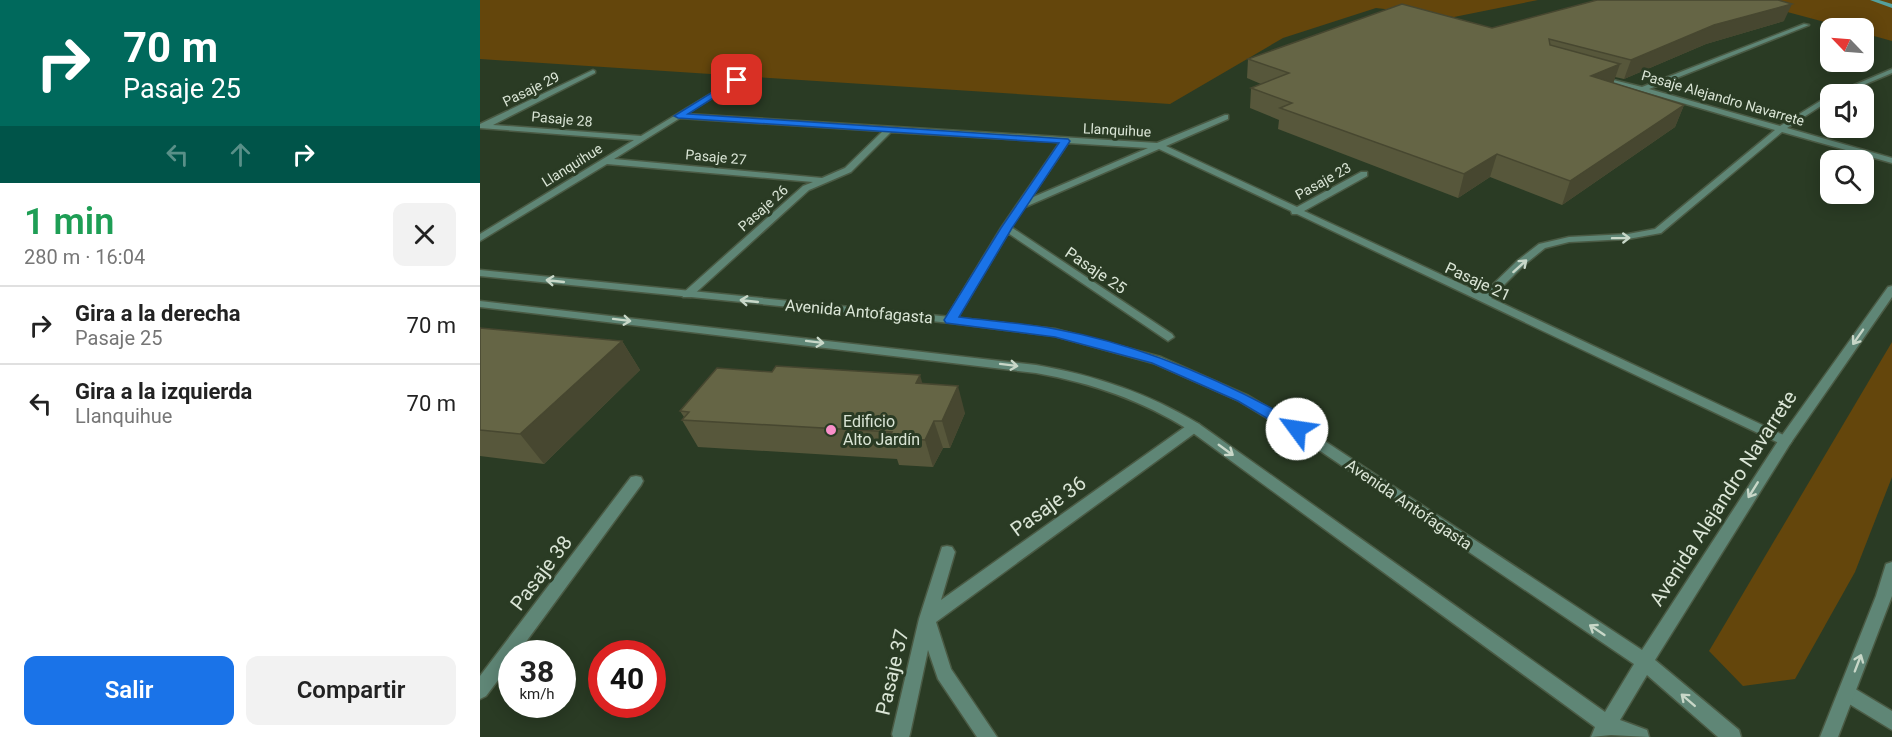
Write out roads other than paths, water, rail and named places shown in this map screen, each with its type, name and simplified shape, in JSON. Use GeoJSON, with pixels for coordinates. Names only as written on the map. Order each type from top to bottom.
{"type":"FeatureCollection","features":[{"type":"Feature","properties":{"kind":"street"},"geometry":{"type":"LineString","coordinates":[[1643,89],[1806,25]]}},
{"type":"Feature","properties":{"kind":"street"},"geometry":{"type":"LineString","coordinates":[[1861,84],[1892,71]]}},
{"type":"Feature","properties":{"kind":"street","name":"Pasaje 29"},"geometry":{"type":"LineString","coordinates":[[481,126],[593,72]]}},
{"type":"Feature","properties":{"kind":"street","name":"Pasaje Alejandro Navarrete"},"geometry":{"type":"LineString","coordinates":[[1590,74],[1892,161]]}},
{"type":"Feature","properties":{"kind":"street","name":"Llanquihue"},"geometry":{"type":"LineString","coordinates":[[480,238],[737,80]]}},
{"type":"Feature","properties":{"kind":"street"},"geometry":{"type":"LineString","coordinates":[[1483,300],[1540,247],[1562,241],[1637,238],[1658,231],[1781,129],[1820,104]]}},
{"type":"Feature","properties":{"kind":"street","name":"Llanquihue"},"geometry":{"type":"LineString","coordinates":[[678,116],[1160,146]]}},
{"type":"Feature","properties":{"kind":"street"},"geometry":{"type":"LineString","coordinates":[[1022,206],[1225,117]]}},
{"type":"Feature","properties":{"kind":"street","name":"Pasaje 28"},"geometry":{"type":"LineString","coordinates":[[481,126],[642,138]]}},
{"type":"Feature","properties":{"kind":"street","name":"Pasaje 26"},"geometry":{"type":"LineString","coordinates":[[687,295],[806,188],[848,170],[890,128]]}},
{"type":"Feature","properties":{"kind":"street"},"geometry":{"type":"LineString","coordinates":[[951,320],[1006,228],[1065,141]]}},
{"type":"Feature","properties":{"kind":"street","name":"Pasaje 21"},"geometry":{"type":"LineString","coordinates":[[1160,146],[1295,212],[1785,441]]}},
{"type":"Feature","properties":{"kind":"street","name":"Pasaje 27"},"geometry":{"type":"LineString","coordinates":[[605,161],[824,181]]}},
{"type":"Feature","properties":{"kind":"street","name":"Pasaje 23"},"geometry":{"type":"LineString","coordinates":[[1295,212],[1364,174]]}},
{"type":"Feature","properties":{"kind":"street","name":"Pasaje 25"},"geometry":{"type":"LineString","coordinates":[[1006,228],[1168,337]]}},
{"type":"Feature","properties":{"kind":"street","name":"Avenida Antofagasta"},"geometry":{"type":"LineString","coordinates":[[480,273],[951,320],[1055,333],[1157,360],[1243,398],[1315,441],[1645,662],[1732,737]]}},
{"type":"Feature","properties":{"kind":"street","name":"Avenida Alejandro Navarrete"},"geometry":{"type":"LineString","coordinates":[[1604,731],[1785,441],[1892,289]]}},
{"type":"Feature","properties":{"kind":"street","name":"Avenida Antofagasta"},"geometry":{"type":"LineString","coordinates":[[480,304],[1068,374],[1127,392],[1156,404],[1194,427],[1604,731],[1640,737]]}},
{"type":"Feature","properties":{"kind":"street","name":"Pasaje 36"},"geometry":{"type":"LineString","coordinates":[[927,619],[1194,427]]}},
{"type":"Feature","properties":{"kind":"street","name":"Pasaje 38"},"geometry":{"type":"LineString","coordinates":[[480,690],[636,481]]}},
{"type":"Feature","properties":{"kind":"street","name":"Pasaje 37"},"geometry":{"type":"LineString","coordinates":[[901,734],[927,619],[947,552]]}},
{"type":"Feature","properties":{"kind":"street"},"geometry":{"type":"LineString","coordinates":[[1829,737],[1884,596],[1892,569]]}},
{"type":"Feature","properties":{"kind":"street","name":"Pasaje 37"},"geometry":{"type":"LineString","coordinates":[[927,619],[944,673],[988,737]]}},
{"type":"Feature","properties":{"kind":"street"},"geometry":{"type":"LineString","coordinates":[[1846,693],[1892,721]]}},
{"type":"Feature","properties":{"kind":"waterway"},"geometry":{"type":"LineString","coordinates":[[1873,0],[1892,6]]}},
{"type":"Feature","properties":{"kind":"place","name":"Edificio Alto Jardín"},"geometry":{"type":"Point","coordinates":[831,430]}}]}
